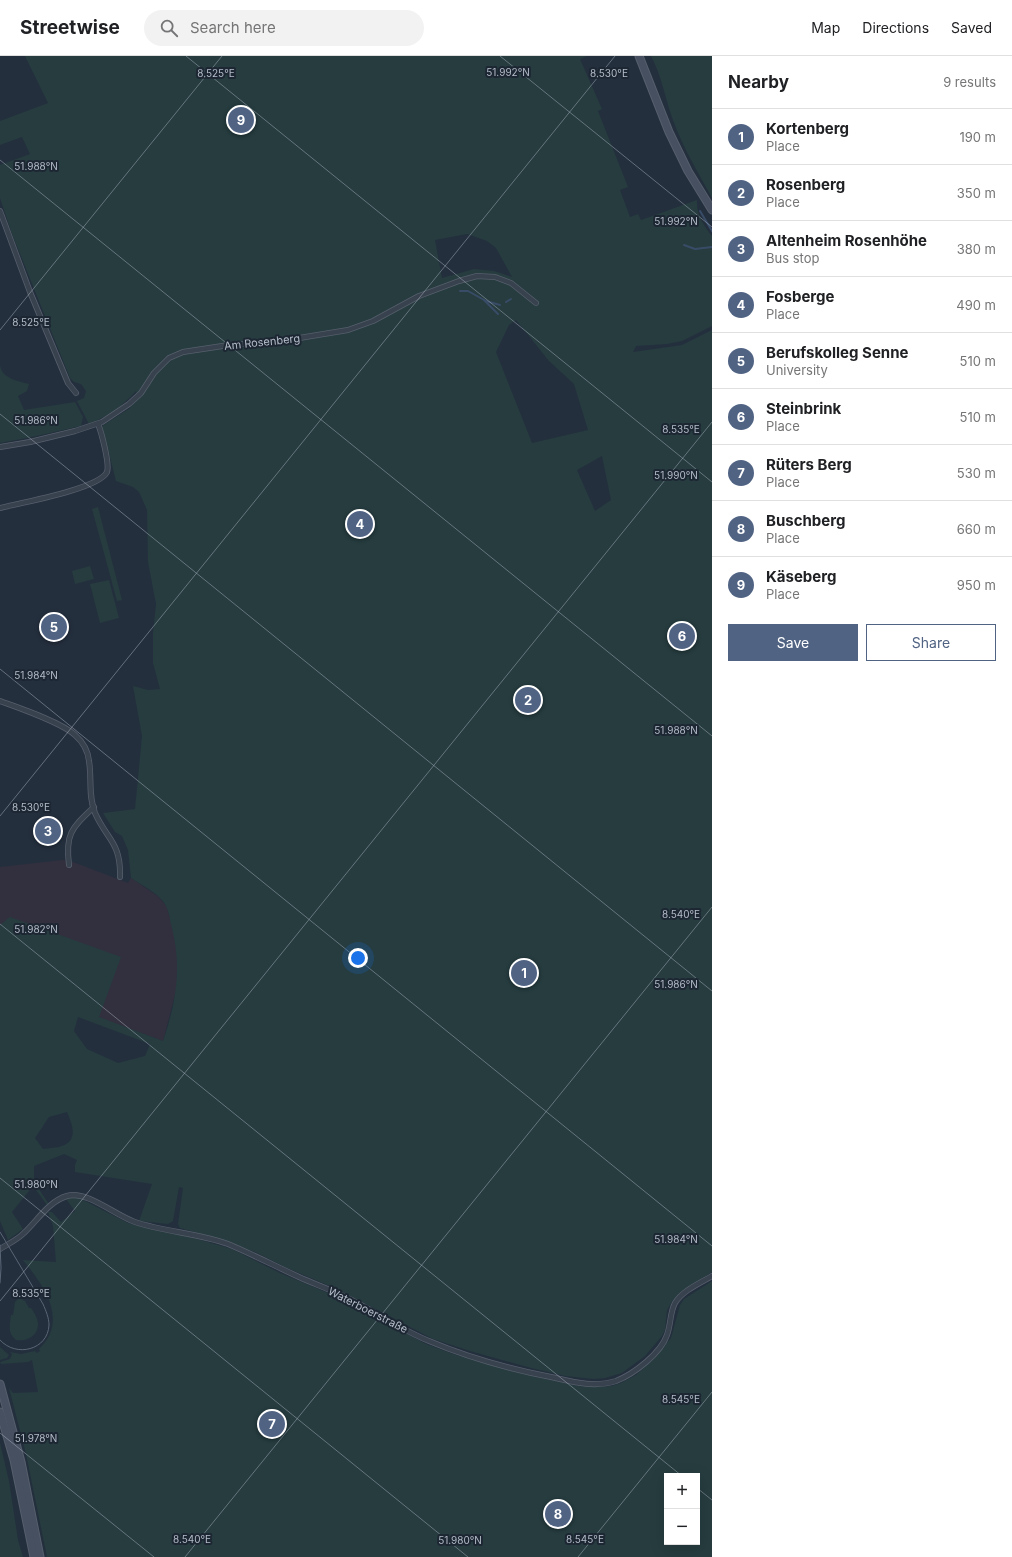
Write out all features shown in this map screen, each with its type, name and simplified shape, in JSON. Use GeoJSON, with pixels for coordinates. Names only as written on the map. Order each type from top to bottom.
{"type":"FeatureCollection","features":[{"type":"Feature","properties":{"kind":"main road"},"geometry":{"type":"LineString","coordinates":[[639,56],[669,132],[688,171],[712,210]]}},
{"type":"Feature","properties":{"kind":"main road"},"geometry":{"type":"LineString","coordinates":[[0,1384],[21,1462],[40,1557]]}},
{"type":"Feature","properties":{"kind":"main road"},"geometry":{"type":"LineString","coordinates":[[0,1412],[14,1460],[34,1557]]}},
{"type":"Feature","properties":{"kind":"street"},"geometry":{"type":"LineString","coordinates":[[0,211],[22,271],[68,383],[76,393]]}},
{"type":"Feature","properties":{"kind":"street","name":"Am Rosenberg"},"geometry":{"type":"LineString","coordinates":[[0,447],[30,442],[98,424],[130,404],[141,393],[159,368],[169,358],[183,352],[216,347],[274,342],[348,330],[373,321],[419,296],[459,280],[477,276],[495,277],[511,283],[536,303]]}},
{"type":"Feature","properties":{"kind":"street"},"geometry":{"type":"LineString","coordinates":[[0,508],[66,492],[90,484],[105,474],[107,472],[107,465],[101,430],[98,424]]}},
{"type":"Feature","properties":{"kind":"street"},"geometry":{"type":"LineString","coordinates":[[0,701],[66,728],[80,739],[89,757],[91,793],[94,807],[98,818],[116,845],[120,862],[120,877]]}},
{"type":"Feature","properties":{"kind":"street"},"geometry":{"type":"LineString","coordinates":[[69,865],[67,849],[70,835],[79,821],[94,807]]}},
{"type":"Feature","properties":{"kind":"street","name":"Waterboerstraße"},"geometry":{"type":"LineString","coordinates":[[0,1249],[22,1235],[39,1216],[56,1201],[68,1195],[79,1195],[133,1221],[214,1240],[245,1252],[341,1295],[421,1337],[453,1350],[542,1375],[582,1384],[604,1384],[622,1378],[646,1362],[659,1349],[666,1338],[671,1313],[676,1301],[686,1292],[712,1276]]}},
{"type":"Feature","properties":{"kind":"shaded area"},"geometry":{"type":"Polygon","coordinates":[[[63,860],[73,862],[128,883],[131,878],[159,897],[167,907],[176,940],[178,961],[177,987],[163,1041],[0,982],[0,867],[63,860]]]}},
{"type":"Feature","properties":{"kind":"green space"},"geometry":{"type":"Polygon","coordinates":[[[25,56],[587,56],[580,59],[602,109],[598,111],[628,187],[620,190],[630,217],[638,214],[641,220],[697,200],[699,215],[703,224],[712,236],[712,326],[682,341],[667,344],[636,346],[633,352],[682,345],[712,330],[712,1272],[673,1300],[667,1310],[665,1330],[662,1336],[645,1356],[622,1373],[605,1378],[594,1379],[565,1376],[470,1351],[433,1339],[337,1289],[287,1268],[255,1252],[180,1228],[178,1224],[183,1188],[179,1187],[173,1221],[168,1224],[139,1221],[152,1184],[75,1172],[77,1160],[64,1154],[34,1166],[34,1182],[49,1204],[47,1205],[33,1186],[12,1212],[23,1229],[8,1240],[0,1221],[0,925],[10,917],[121,957],[99,1017],[163,1041],[175,997],[177,968],[174,939],[167,908],[155,893],[131,878],[128,850],[122,836],[115,832],[103,813],[135,809],[142,736],[133,686],[148,690],[160,689],[153,663],[153,633],[156,604],[148,562],[147,510],[139,492],[133,487],[116,481],[102,426],[130,408],[139,398],[136,391],[115,410],[103,418],[89,424],[77,401],[84,398],[86,391],[81,384],[74,382],[70,378],[12,234],[0,198],[0,165],[30,154],[22,137],[0,145],[0,121],[48,103],[25,56]],[[467,234],[435,240],[442,278],[474,269],[494,271],[512,277],[496,248],[487,241],[467,234]],[[516,320],[509,325],[496,352],[532,443],[588,430],[574,384],[549,361],[516,320]],[[602,456],[577,470],[595,511],[611,500],[602,456]],[[78,1017],[74,1031],[87,1049],[118,1063],[145,1056],[150,1044],[78,1017]],[[67,1112],[49,1117],[35,1138],[43,1149],[59,1147],[70,1141],[73,1133],[67,1112]]]}},
{"type":"Feature","properties":{"kind":"green space"},"geometry":{"type":"Polygon","coordinates":[[[651,56],[712,56],[712,198],[681,140],[670,112],[658,71],[651,56]]]}},
{"type":"Feature","properties":{"kind":"green space"},"geometry":{"type":"Polygon","coordinates":[[[0,366],[4,374],[8,377],[29,384],[27,391],[18,396],[24,410],[75,402],[83,417],[81,426],[0,443],[0,366]]]}},
{"type":"Feature","properties":{"kind":"green space"},"geometry":{"type":"Polygon","coordinates":[[[98,507],[122,600],[117,601],[92,509],[98,507]]]}},
{"type":"Feature","properties":{"kind":"green space"},"geometry":{"type":"Polygon","coordinates":[[[90,566],[94,579],[75,584],[72,571],[90,566]]]}},
{"type":"Feature","properties":{"kind":"green space"},"geometry":{"type":"Polygon","coordinates":[[[109,580],[119,618],[100,623],[90,584],[109,580]]]}},
{"type":"Feature","properties":{"kind":"green space"},"geometry":{"type":"Polygon","coordinates":[[[78,1198],[128,1223],[194,1238],[232,1249],[280,1273],[340,1298],[426,1344],[456,1355],[516,1372],[578,1386],[612,1386],[636,1375],[653,1359],[671,1338],[680,1305],[684,1299],[712,1281],[712,1557],[47,1557],[26,1454],[9,1388],[13,1393],[38,1392],[32,1360],[28,1362],[1,1364],[0,1362],[10,1359],[12,1354],[10,1352],[21,1354],[35,1351],[37,1353],[40,1351],[39,1349],[48,1338],[52,1327],[53,1315],[50,1303],[39,1281],[23,1260],[56,1262],[53,1226],[48,1212],[52,1212],[61,1222],[75,1211],[66,1199],[78,1198]]]}},
{"type":"Feature","properties":{"kind":"green space"},"geometry":{"type":"Polygon","coordinates":[[[19,1298],[25,1301],[29,1308],[31,1308],[38,1323],[37,1331],[32,1337],[24,1340],[16,1340],[10,1331],[11,1315],[13,1315],[15,1302],[19,1298]]]}},
{"type":"Feature","properties":{"kind":"green space"},"geometry":{"type":"Polygon","coordinates":[[[0,1347],[9,1355],[7,1358],[0,1360],[0,1347]]]}},
{"type":"Feature","properties":{"kind":"green space"},"geometry":{"type":"Polygon","coordinates":[[[0,1443],[9,1481],[18,1540],[23,1557],[0,1557],[0,1443]]]}},
{"type":"Feature","properties":{"kind":"waterway"},"geometry":{"type":"LineString","coordinates":[[700,211],[712,231]]}},
{"type":"Feature","properties":{"kind":"waterway"},"geometry":{"type":"LineString","coordinates":[[684,245],[695,249],[712,247]]}},
{"type":"Feature","properties":{"kind":"waterway"},"geometry":{"type":"LineString","coordinates":[[460,291],[468,291],[486,301],[500,305]]}},
{"type":"Feature","properties":{"kind":"waterway"},"geometry":{"type":"LineString","coordinates":[[506,302],[511,299]]}},
{"type":"Feature","properties":{"kind":"waterway"},"geometry":{"type":"LineString","coordinates":[[484,300],[498,314]]}},
{"type":"Feature","properties":{"kind":"tram line"},"geometry":{"type":"LineString","coordinates":[[0,1232],[43,1304],[48,1317],[49,1325],[47,1334],[43,1340],[30,1349],[14,1349],[7,1346],[0,1340]]}},
{"type":"Feature","properties":{"kind":"tram line"},"geometry":{"type":"LineString","coordinates":[[0,1245],[0,1283]]}},
{"type":"Feature","properties":{"kind":"place","name":"Käseberg"},"geometry":{"type":"Point","coordinates":[241,120]}},
{"type":"Feature","properties":{"kind":"place","name":"Fosberge"},"geometry":{"type":"Point","coordinates":[360,524]}},
{"type":"Feature","properties":{"kind":"place","name":"Berufskolleg Senne"},"geometry":{"type":"Point","coordinates":[54,627]}},
{"type":"Feature","properties":{"kind":"place","name":"Steinbrink"},"geometry":{"type":"Point","coordinates":[682,636]}},
{"type":"Feature","properties":{"kind":"place","name":"Rosenberg"},"geometry":{"type":"Point","coordinates":[528,700]}},
{"type":"Feature","properties":{"kind":"place","name":"Altenheim Rosenhöhe"},"geometry":{"type":"Point","coordinates":[48,831]}},
{"type":"Feature","properties":{"kind":"place","name":"Kortenberg"},"geometry":{"type":"Point","coordinates":[524,973]}},
{"type":"Feature","properties":{"kind":"place","name":"Rüters Berg"},"geometry":{"type":"Point","coordinates":[272,1424]}},
{"type":"Feature","properties":{"kind":"place","name":"Buschberg"},"geometry":{"type":"Point","coordinates":[558,1514]}}]}
